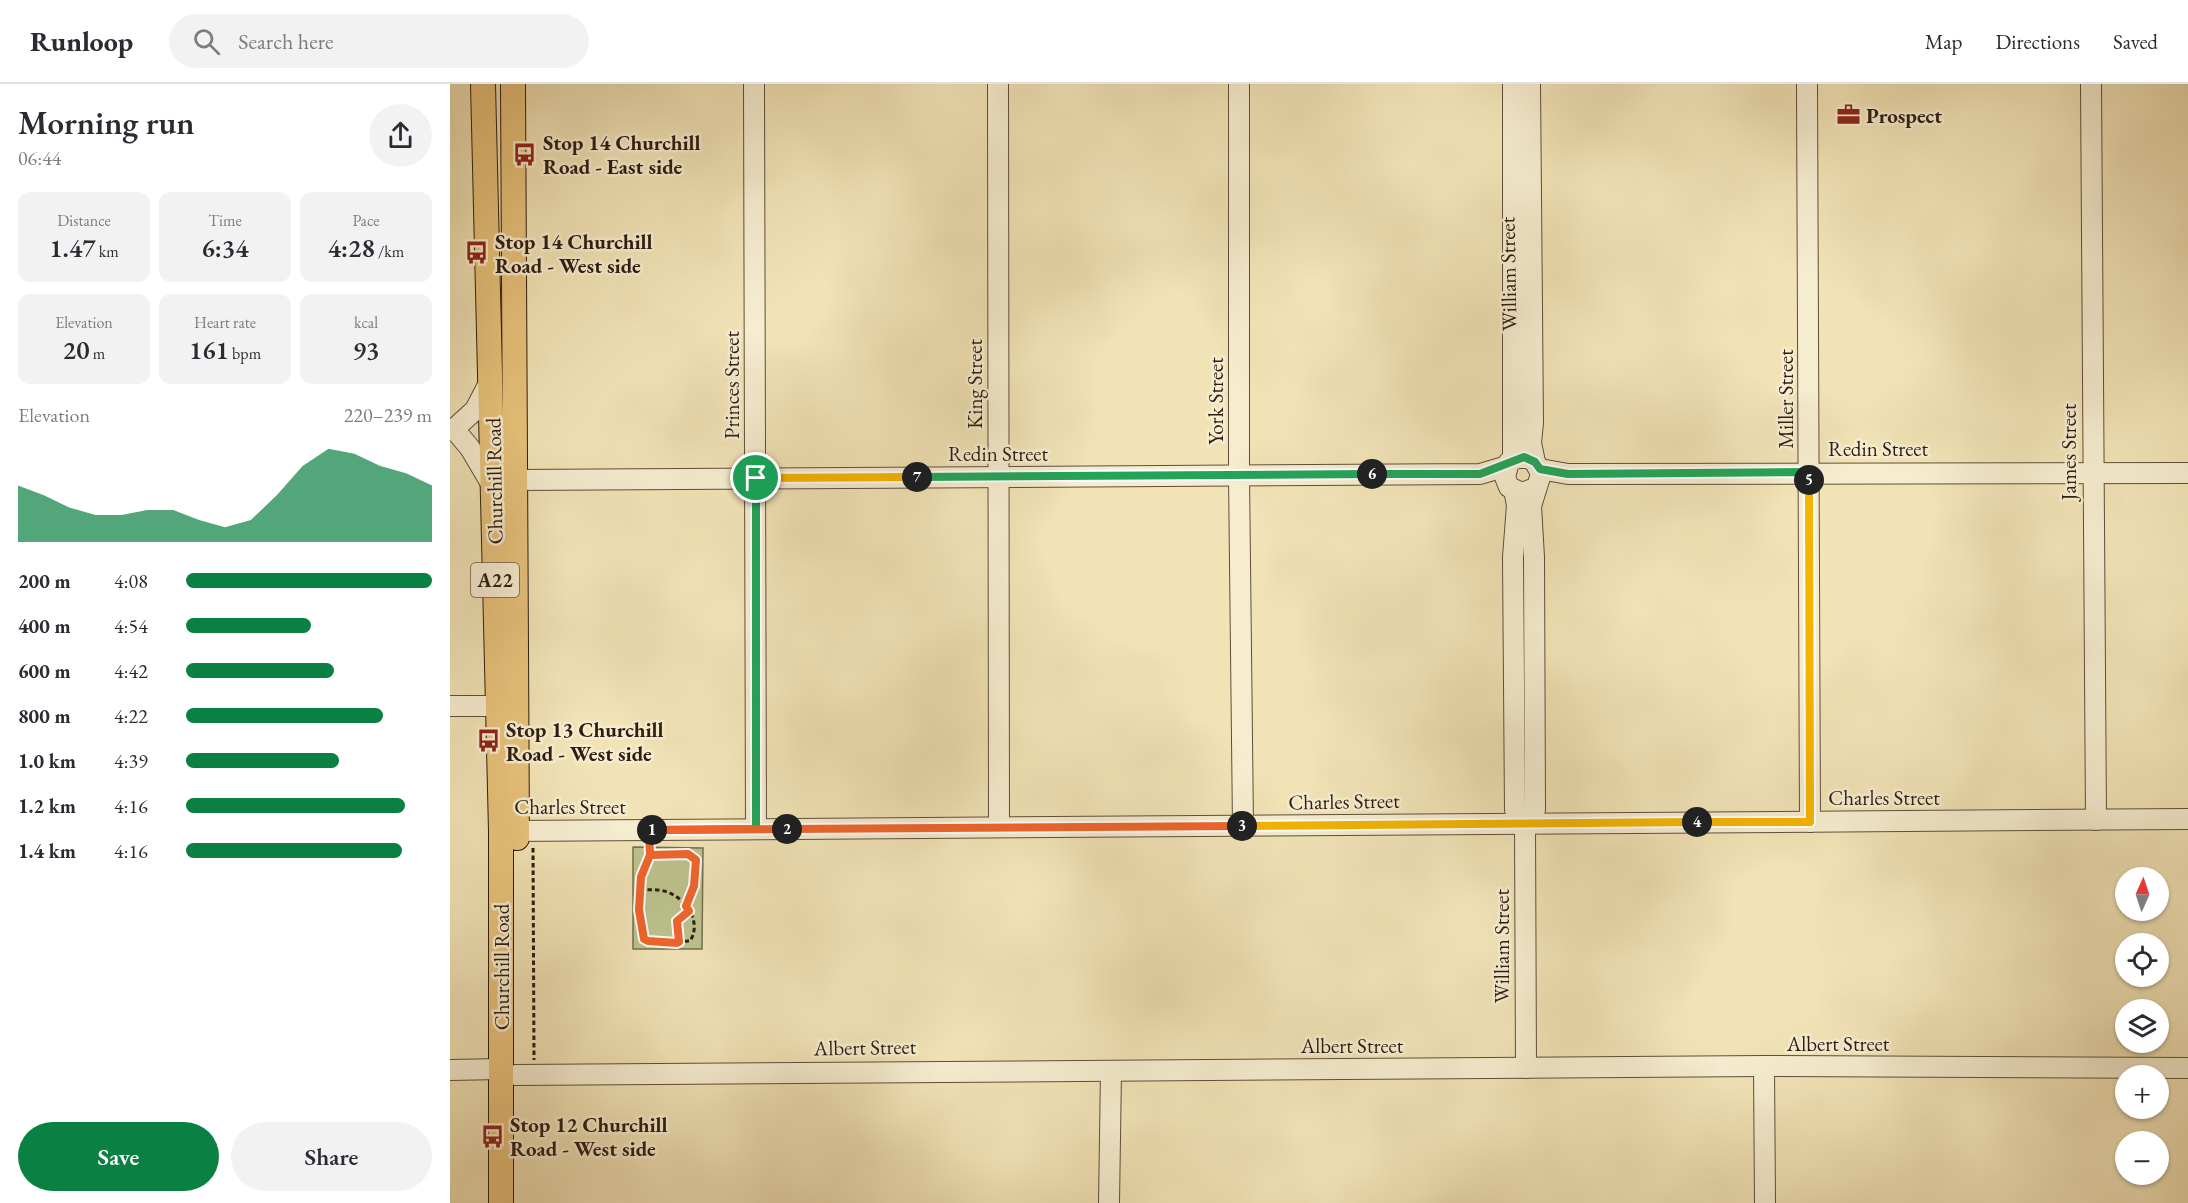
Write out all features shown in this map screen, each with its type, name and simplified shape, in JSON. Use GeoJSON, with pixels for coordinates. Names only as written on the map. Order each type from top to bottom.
{"type":"FeatureCollection","features":[{"type":"Feature","properties":{"kind":"main road","name":"Churchill Road"},"geometry":{"type":"LineString","coordinates":[[501,1203],[508,1072],[509,831],[507,706],[494,489],[504,428],[514,176],[513,84]]}},
{"type":"Feature","properties":{"kind":"main road","name":"Churchill Road"},"geometry":{"type":"LineString","coordinates":[[480,86],[487,200],[491,378],[516,480],[507,706]]}},
{"type":"Feature","properties":{"kind":"main road","name":"Churchill Road"},"geometry":{"type":"LineString","coordinates":[[508,1072],[517,1203]]}},
{"type":"Feature","properties":{"kind":"street","name":"Princes Street"},"geometry":{"type":"LineString","coordinates":[[754,84],[756,829]]}},
{"type":"Feature","properties":{"kind":"street","name":"King Street"},"geometry":{"type":"LineString","coordinates":[[998,84],[999,827]]}},
{"type":"Feature","properties":{"kind":"street","name":"York Street"},"geometry":{"type":"LineString","coordinates":[[1239,84],[1239,475],[1243,826]]}},
{"type":"Feature","properties":{"kind":"street","name":"William Street"},"geometry":{"type":"LineString","coordinates":[[1513,84],[1522,109],[1533,423],[1531,443],[1537,475],[1531,506],[1534,557],[1535,810],[1525,823]]}},
{"type":"Feature","properties":{"kind":"street","name":"William Street"},"geometry":{"type":"LineString","coordinates":[[1526,1068],[1525,823],[1515,810],[1513,557],[1517,505],[1510,475],[1515,434],[1513,423],[1522,109],[1530,84]]}},
{"type":"Feature","properties":{"kind":"street","name":"Miller Street"},"geometry":{"type":"LineString","coordinates":[[1807,84],[1810,822]]}},
{"type":"Feature","properties":{"kind":"street","name":"James Street"},"geometry":{"type":"LineString","coordinates":[[2091,84],[2096,820]]}},
{"type":"Feature","properties":{"kind":"street"},"geometry":{"type":"LineString","coordinates":[[487,200],[514,176]]}},
{"type":"Feature","properties":{"kind":"street"},"geometry":{"type":"LineString","coordinates":[[452,429],[475,410],[491,378]]}},
{"type":"Feature","properties":{"kind":"street"},"geometry":{"type":"LineString","coordinates":[[1513,423],[1533,423]]}},
{"type":"Feature","properties":{"kind":"street"},"geometry":{"type":"LineString","coordinates":[[452,429],[504,428]]}},
{"type":"Feature","properties":{"kind":"street"},"geometry":{"type":"LineString","coordinates":[[452,429],[470,448],[494,489]]}},
{"type":"Feature","properties":{"kind":"street"},"geometry":{"type":"LineString","coordinates":[[1524,457],[1537,475],[1522,493],[1510,475],[1524,457]]}},
{"type":"Feature","properties":{"kind":"street","name":"Redin Street"},"geometry":{"type":"LineString","coordinates":[[1537,475],[2188,472]]}},
{"type":"Feature","properties":{"kind":"street","name":"Redin Street"},"geometry":{"type":"LineString","coordinates":[[516,480],[1510,475]]}},
{"type":"Feature","properties":{"kind":"street"},"geometry":{"type":"LineString","coordinates":[[1513,557],[1534,557]]}},
{"type":"Feature","properties":{"kind":"street"},"geometry":{"type":"LineString","coordinates":[[450,706],[507,706]]}},
{"type":"Feature","properties":{"kind":"street"},"geometry":{"type":"LineString","coordinates":[[1515,761],[1535,760]]}},
{"type":"Feature","properties":{"kind":"street","name":"Charles Street"},"geometry":{"type":"LineString","coordinates":[[509,831],[2188,819]]}},
{"type":"Feature","properties":{"kind":"street"},"geometry":{"type":"LineString","coordinates":[[1764,1066],[1765,1203]]}},
{"type":"Feature","properties":{"kind":"street","name":"Albert Street"},"geometry":{"type":"LineString","coordinates":[[450,1070],[508,1072],[1111,1071],[1764,1066],[2188,1068]]}},
{"type":"Feature","properties":{"kind":"street"},"geometry":{"type":"LineString","coordinates":[[1109,1203],[1111,1071]]}},
{"type":"Feature","properties":{"kind":"path"},"geometry":{"type":"LineString","coordinates":[[640,890],[663,891],[680,898],[694,921],[693,936],[690,941],[644,939],[639,924],[640,890],[641,877],[650,855],[649,830]]}},
{"type":"Feature","properties":{"kind":"path"},"geometry":{"type":"LineString","coordinates":[[650,855],[688,854],[695,856],[696,877],[686,906]]}},
{"type":"Feature","properties":{"kind":"path"},"geometry":{"type":"LineString","coordinates":[[679,942],[677,921],[689,911]]}},
{"type":"Feature","properties":{"kind":"green space"},"geometry":{"type":"Polygon","coordinates":[[[633,847],[703,848],[702,949],[633,949],[633,847]]]}},
{"type":"Feature","properties":{"kind":"place","name":"Prospect"},"geometry":{"type":"Point","coordinates":[1848,115]}},
{"type":"Feature","properties":{"kind":"place","name":"Stop 14 Churchill Road - East side"},"geometry":{"type":"Point","coordinates":[525,154]}},
{"type":"Feature","properties":{"kind":"place","name":"Stop 14 Churchill Road - West side"},"geometry":{"type":"Point","coordinates":[477,253]}},
{"type":"Feature","properties":{"kind":"place","name":"Stop 13 Churchill Road - West side"},"geometry":{"type":"Point","coordinates":[488,741]}},
{"type":"Feature","properties":{"kind":"place","name":"Stop 12 Churchill Road - West side"},"geometry":{"type":"Point","coordinates":[492,1136]}},
{"type":"Feature","properties":{"kind":"route"},"geometry":{"type":"LineString","coordinates":[[756,478],[756,829],[649,830],[650,855],[641,877],[639,910],[639,924],[644,939],[648,941],[679,942],[677,921],[689,911],[686,906],[690,901],[697,869],[695,856],[692,854],[650,855],[649,844],[649,830],[1810,822],[1809,472],[1568,474],[1540,469],[1532,459],[1524,457],[1513,459],[1507,466],[1480,474],[756,478]]}}]}
